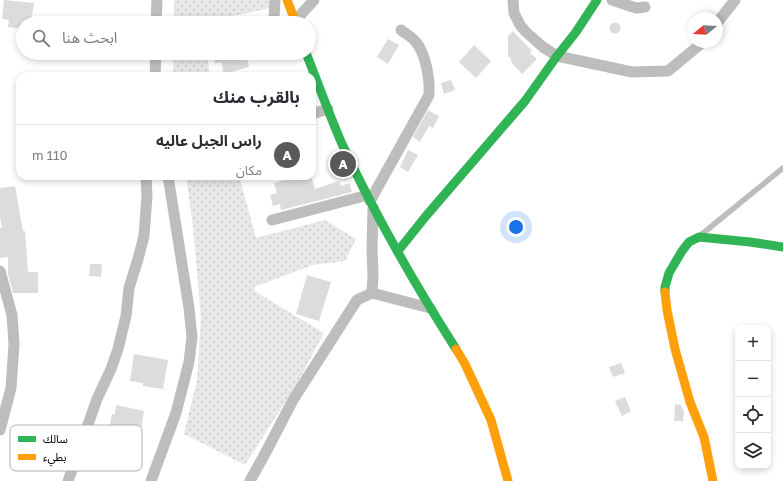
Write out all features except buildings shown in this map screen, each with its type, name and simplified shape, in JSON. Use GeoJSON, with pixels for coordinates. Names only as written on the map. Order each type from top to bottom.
{"type":"FeatureCollection","features":[{"type":"Feature","properties":{"kind":"street"},"geometry":{"type":"LineString","coordinates":[[156,16],[157,0]]}},
{"type":"Feature","properties":{"kind":"street"},"geometry":{"type":"LineString","coordinates":[[274,16],[275,0]]}},
{"type":"Feature","properties":{"kind":"street"},"geometry":{"type":"LineString","coordinates":[[287,0],[294,16]]}},
{"type":"Feature","properties":{"kind":"street"},"geometry":{"type":"LineString","coordinates":[[301,16],[314,0]]}},
{"type":"Feature","properties":{"kind":"street"},"geometry":{"type":"LineString","coordinates":[[513,0],[514,13],[520,25],[543,47],[557,56],[632,72],[668,71],[696,48]]}},
{"type":"Feature","properties":{"kind":"street"},"geometry":{"type":"LineString","coordinates":[[398,251],[426,216],[525,101],[576,32],[597,0]]}},
{"type":"Feature","properties":{"kind":"street"},"geometry":{"type":"LineString","coordinates":[[612,0],[636,8],[645,7]]}},
{"type":"Feature","properties":{"kind":"street"},"geometry":{"type":"LineString","coordinates":[[723,15],[735,0]]}},
{"type":"Feature","properties":{"kind":"street"},"geometry":{"type":"LineString","coordinates":[[372,293],[373,275],[370,201],[429,95],[430,83],[422,55],[416,42],[401,30]]}},
{"type":"Feature","properties":{"kind":"street"},"geometry":{"type":"LineString","coordinates":[[155,72],[156,60]]}},
{"type":"Feature","properties":{"kind":"street"},"geometry":{"type":"LineString","coordinates":[[309,60],[313,72]]}},
{"type":"Feature","properties":{"kind":"street"},"geometry":{"type":"LineString","coordinates":[[316,78],[342,143],[370,201],[430,308],[465,364],[491,420],[508,481]]}},
{"type":"Feature","properties":{"kind":"street"},"geometry":{"type":"LineString","coordinates":[[316,113],[328,109]]}},
{"type":"Feature","properties":{"kind":"street"},"geometry":{"type":"LineString","coordinates":[[88,425],[97,399],[111,369],[118,349],[126,316],[129,288],[144,236],[147,196],[146,180]]}},
{"type":"Feature","properties":{"kind":"street"},"geometry":{"type":"LineString","coordinates":[[151,481],[176,413],[189,362],[192,337],[189,308],[169,180]]}},
{"type":"Feature","properties":{"kind":"street"},"geometry":{"type":"LineString","coordinates":[[272,220],[370,201]]}},
{"type":"Feature","properties":{"kind":"street"},"geometry":{"type":"LineString","coordinates":[[713,481],[704,437],[690,402],[675,349],[667,310],[665,287],[669,273],[689,242],[699,237],[783,247]]}},
{"type":"Feature","properties":{"kind":"street"},"geometry":{"type":"LineString","coordinates":[[0,271],[12,315],[14,344],[11,388],[0,430]]}},
{"type":"Feature","properties":{"kind":"street"},"geometry":{"type":"LineString","coordinates":[[250,481],[293,400],[357,300],[372,293],[430,308]]}},
{"type":"Feature","properties":{"kind":"street"},"geometry":{"type":"LineString","coordinates":[[68,481],[72,471]]}},
{"type":"Feature","properties":{"kind":"lane"},"geometry":{"type":"LineString","coordinates":[[699,237],[783,168]]}},
{"type":"Feature","properties":{"kind":"shaded area"},"geometry":{"type":"Polygon","coordinates":[[[174,0],[269,0],[271,8],[233,16],[174,16],[174,0]]]}},
{"type":"Feature","properties":{"kind":"shaded area"},"geometry":{"type":"Polygon","coordinates":[[[174,60],[208,60],[209,72],[173,72],[174,60]]]}},
{"type":"Feature","properties":{"kind":"shaded area"},"geometry":{"type":"Polygon","coordinates":[[[187,180],[240,180],[256,238],[325,220],[356,239],[345,261],[313,265],[254,287],[256,292],[324,333],[298,382],[245,465],[184,434],[197,380],[201,317],[193,227],[187,180]]]}},
{"type":"Feature","properties":{"kind":"traffic: fast"},"geometry":{"type":"LineString","coordinates":[[398,251],[426,216],[525,101],[576,32],[597,0]]}},
{"type":"Feature","properties":{"kind":"traffic: fast"},"geometry":{"type":"LineString","coordinates":[[309,60],[313,72]]}},
{"type":"Feature","properties":{"kind":"traffic: fast"},"geometry":{"type":"LineString","coordinates":[[316,79],[342,144],[381,223],[456,349]]}},
{"type":"Feature","properties":{"kind":"traffic: fast"},"geometry":{"type":"LineString","coordinates":[[665,292],[669,273],[682,251],[689,242],[699,237],[783,247]]}},
{"type":"Feature","properties":{"kind":"traffic: slow"},"geometry":{"type":"LineString","coordinates":[[287,0],[293,16]]}},
{"type":"Feature","properties":{"kind":"traffic: slow"},"geometry":{"type":"LineString","coordinates":[[665,292],[675,349],[690,402],[704,437],[713,481]]}},
{"type":"Feature","properties":{"kind":"traffic: slow"},"geometry":{"type":"LineString","coordinates":[[456,349],[465,364],[491,420],[508,481]]}},
{"type":"Feature","properties":{"kind":"place","name":"راس الجبل عاليه"},"geometry":{"type":"Point","coordinates":[343,164]}}]}
